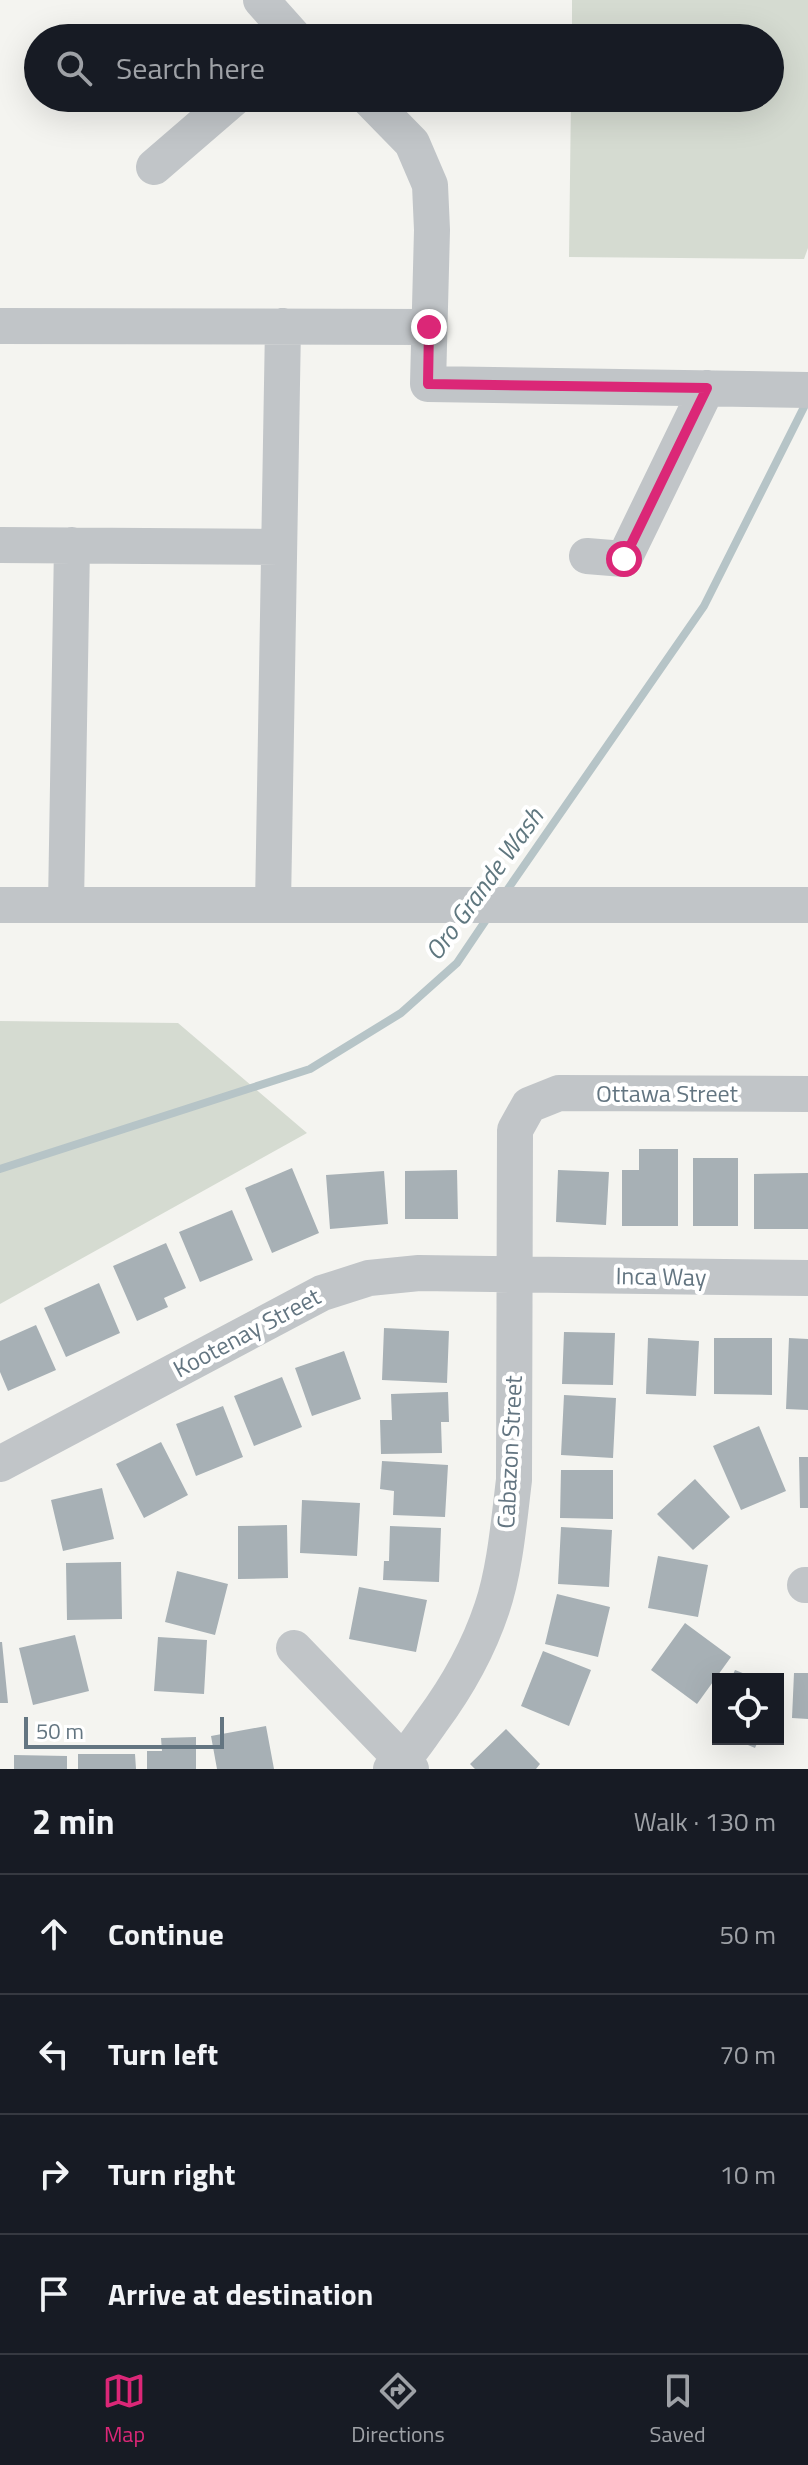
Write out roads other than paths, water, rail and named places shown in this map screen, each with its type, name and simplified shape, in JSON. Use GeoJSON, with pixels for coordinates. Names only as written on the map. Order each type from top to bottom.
{"type":"FeatureCollection","features":[{"type":"Feature","properties":{"kind":"street"},"geometry":{"type":"LineString","coordinates":[[261,0],[282,24]]}},
{"type":"Feature","properties":{"kind":"street"},"geometry":{"type":"LineString","coordinates":[[154,167],[218,112]]}},
{"type":"Feature","properties":{"kind":"street"},"geometry":{"type":"LineString","coordinates":[[382,112],[412,143],[430,185],[432,230],[428,384],[808,390]]}},
{"type":"Feature","properties":{"kind":"street"},"geometry":{"type":"LineString","coordinates":[[0,326],[429,327]]}},
{"type":"Feature","properties":{"kind":"street"},"geometry":{"type":"LineString","coordinates":[[273,905],[283,326]]}},
{"type":"Feature","properties":{"kind":"street"},"geometry":{"type":"LineString","coordinates":[[587,556],[624,559],[707,388]]}},
{"type":"Feature","properties":{"kind":"street"},"geometry":{"type":"LineString","coordinates":[[0,545],[279,547]]}},
{"type":"Feature","properties":{"kind":"street"},"geometry":{"type":"LineString","coordinates":[[66,905],[72,545]]}},
{"type":"Feature","properties":{"kind":"street"},"geometry":{"type":"LineString","coordinates":[[0,905],[808,905]]}},
{"type":"Feature","properties":{"kind":"street","name":"Ottawa Street"},"geometry":{"type":"LineString","coordinates":[[529,1105],[559,1093],[808,1094]]}},
{"type":"Feature","properties":{"kind":"street","name":"Cabazon Street"},"geometry":{"type":"LineString","coordinates":[[401,1766],[468,1666],[493,1606],[508,1533],[514,1480],[515,1130],[529,1105]]}},
{"type":"Feature","properties":{"kind":"street","name":"Kootenay Street"},"geometry":{"type":"LineString","coordinates":[[0,1464],[322,1293],[369,1278],[419,1273],[515,1275]]}},
{"type":"Feature","properties":{"kind":"street","name":"Inca Way"},"geometry":{"type":"LineString","coordinates":[[515,1275],[808,1278]]}},
{"type":"Feature","properties":{"kind":"street"},"geometry":{"type":"LineString","coordinates":[[294,1648],[401,1766]]}},
{"type":"Feature","properties":{"kind":"waterway","name":"Oro Grande Wash"},"geometry":{"type":"LineString","coordinates":[[503,896],[704,606],[807,401]]}},
{"type":"Feature","properties":{"kind":"waterway","name":"Oro Grande Wash"},"geometry":{"type":"LineString","coordinates":[[0,1169],[310,1069],[401,1013],[457,963],[488,917]]}}]}
